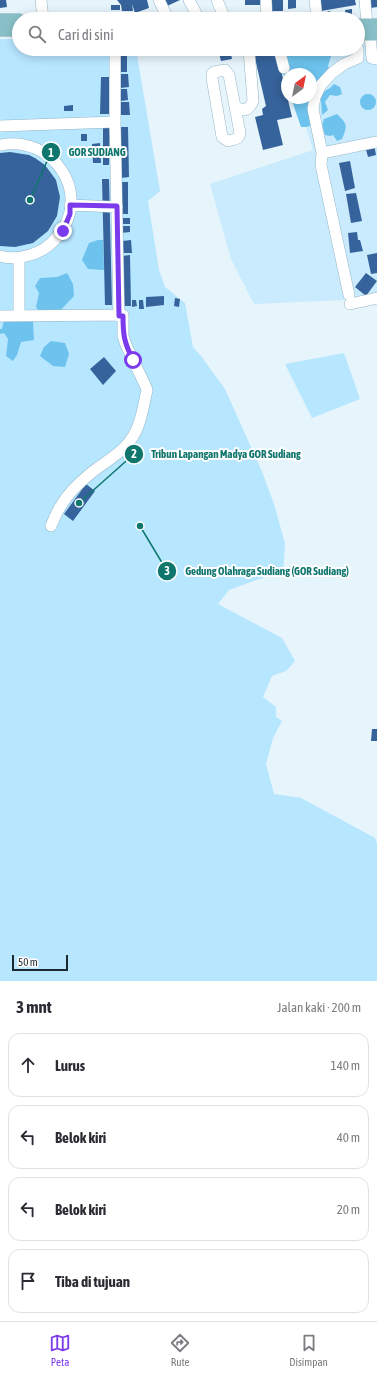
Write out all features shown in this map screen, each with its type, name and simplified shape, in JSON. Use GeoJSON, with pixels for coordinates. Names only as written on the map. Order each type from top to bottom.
{"type":"FeatureCollection","features":[{"type":"Feature","properties":{"kind":"main road"},"geometry":{"type":"LineString","coordinates":[[0,20],[12,20]]}},
{"type":"Feature","properties":{"kind":"main road"},"geometry":{"type":"LineString","coordinates":[[0,30],[12,30]]}},
{"type":"Feature","properties":{"kind":"street"},"geometry":{"type":"LineString","coordinates":[[41,0],[42,12]]}},
{"type":"Feature","properties":{"kind":"street"},"geometry":{"type":"LineString","coordinates":[[159,0],[165,12]]}},
{"type":"Feature","properties":{"kind":"street"},"geometry":{"type":"LineString","coordinates":[[189,0],[195,12]]}},
{"type":"Feature","properties":{"kind":"street"},"geometry":{"type":"LineString","coordinates":[[217,0],[223,12]]}},
{"type":"Feature","properties":{"kind":"street"},"geometry":{"type":"LineString","coordinates":[[266,0],[267,12]]}},
{"type":"Feature","properties":{"kind":"street"},"geometry":{"type":"LineString","coordinates":[[314,0],[317,12]]}},
{"type":"Feature","properties":{"kind":"street"},"geometry":{"type":"LineString","coordinates":[[365,0],[368,29],[374,58]]}},
{"type":"Feature","properties":{"kind":"street"},"geometry":{"type":"LineString","coordinates":[[51,526],[61,505],[73,490],[91,473],[114,457],[130,441],[131,428],[140,394],[140,386],[124,355],[117,335],[119,316],[115,56]]}},
{"type":"Feature","properties":{"kind":"street"},"geometry":{"type":"LineString","coordinates":[[236,107],[240,133],[237,139],[228,141],[222,137],[212,74],[214,72],[225,70],[228,72],[236,107],[240,110],[245,110],[250,107],[253,101],[250,56]]}},
{"type":"Feature","properties":{"kind":"street"},"geometry":{"type":"LineString","coordinates":[[281,56],[284,68]]}},
{"type":"Feature","properties":{"kind":"street"},"geometry":{"type":"LineString","coordinates":[[355,56],[332,74],[321,85],[315,97],[313,109],[322,153],[321,165],[349,299],[377,298]]}},
{"type":"Feature","properties":{"kind":"street"},"geometry":{"type":"LineString","coordinates":[[0,256],[19,258],[36,254],[51,244],[63,231],[70,214],[71,197],[67,180],[58,164],[44,152],[28,145],[5,144],[5,126],[115,122]]}},
{"type":"Feature","properties":{"kind":"street"},"geometry":{"type":"LineString","coordinates":[[322,153],[377,142]]}},
{"type":"Feature","properties":{"kind":"street"},"geometry":{"type":"LineString","coordinates":[[70,205],[117,206]]}},
{"type":"Feature","properties":{"kind":"street"},"geometry":{"type":"LineString","coordinates":[[19,258],[19,316]]}},
{"type":"Feature","properties":{"kind":"street"},"geometry":{"type":"LineString","coordinates":[[0,316],[119,316]]}},
{"type":"Feature","properties":{"kind":"shaded area"},"geometry":{"type":"Polygon","coordinates":[[[0,39],[12,39],[12,56],[137,56],[160,191],[148,201],[159,270],[165,287],[185,303],[193,347],[225,389],[263,474],[275,507],[285,544],[283,573],[268,576],[229,590],[218,604],[282,638],[295,661],[286,671],[272,676],[263,697],[276,707],[276,717],[282,721],[273,738],[266,764],[274,794],[301,798],[375,838],[377,843],[377,981],[0,981],[0,39]]]}},
{"type":"Feature","properties":{"kind":"shaded area"},"geometry":{"type":"Polygon","coordinates":[[[365,43],[377,44],[377,293],[343,300],[254,304],[231,259],[210,184],[313,150],[299,104],[317,104],[317,68],[304,68],[289,56],[365,56],[365,43]]]}},
{"type":"Feature","properties":{"kind":"shaded area"},"geometry":{"type":"Polygon","coordinates":[[[281,56],[331,56],[328,66],[332,73],[321,85],[316,124],[301,127],[293,104],[317,104],[317,68],[281,68],[281,56]]]}},
{"type":"Feature","properties":{"kind":"shaded area"},"geometry":{"type":"Polygon","coordinates":[[[334,84],[340,87],[342,94],[337,96],[330,95],[325,102],[328,110],[322,115],[321,101],[319,98],[321,93],[334,84]]]}},
{"type":"Feature","properties":{"kind":"shaded area"},"geometry":{"type":"Polygon","coordinates":[[[365,94],[371,94],[376,99],[374,108],[371,110],[365,110],[360,105],[360,99],[365,94]]]}},
{"type":"Feature","properties":{"kind":"shaded area"},"geometry":{"type":"Polygon","coordinates":[[[337,114],[345,123],[346,128],[342,139],[337,141],[333,135],[325,135],[322,125],[324,119],[337,114]]]}},
{"type":"Feature","properties":{"kind":"shaded area"},"geometry":{"type":"Polygon","coordinates":[[[103,240],[104,270],[88,269],[82,260],[89,243],[103,240]]]}},
{"type":"Feature","properties":{"kind":"shaded area"},"geometry":{"type":"Polygon","coordinates":[[[67,273],[73,284],[74,296],[55,316],[42,316],[36,307],[39,293],[35,286],[40,278],[57,277],[67,273]]]}},
{"type":"Feature","properties":{"kind":"shaded area"},"geometry":{"type":"Polygon","coordinates":[[[4,320],[33,321],[34,340],[21,342],[17,355],[13,361],[6,356],[8,339],[4,333],[0,334],[0,329],[2,329],[4,320]]]}},
{"type":"Feature","properties":{"kind":"shaded area"},"geometry":{"type":"Polygon","coordinates":[[[51,341],[65,343],[69,354],[65,367],[53,366],[40,356],[44,347],[51,341]]]}},
{"type":"Feature","properties":{"kind":"shaded area"},"geometry":{"type":"Polygon","coordinates":[[[344,353],[360,399],[312,418],[285,364],[344,353]]]}},
{"type":"Feature","properties":{"kind":"building"},"geometry":{"type":"Polygon","coordinates":[[[0,0],[6,0],[7,7],[0,8],[0,0]]]}},
{"type":"Feature","properties":{"kind":"building"},"geometry":{"type":"Polygon","coordinates":[[[117,0],[147,0],[149,8],[135,12],[132,4],[133,11],[122,11],[121,5],[117,0]]]}},
{"type":"Feature","properties":{"kind":"building"},"geometry":{"type":"Polygon","coordinates":[[[162,0],[180,0],[165,7],[162,0]]]}},
{"type":"Feature","properties":{"kind":"building"},"geometry":{"type":"Polygon","coordinates":[[[245,0],[260,0],[260,5],[245,5],[245,0]]]}},
{"type":"Feature","properties":{"kind":"building"},"geometry":{"type":"Polygon","coordinates":[[[269,0],[283,0],[283,11],[269,11],[269,0]]]}},
{"type":"Feature","properties":{"kind":"building"},"geometry":{"type":"Polygon","coordinates":[[[288,0],[296,0],[296,8],[288,9],[288,0]]]}},
{"type":"Feature","properties":{"kind":"building"},"geometry":{"type":"Polygon","coordinates":[[[320,0],[355,0],[356,5],[321,11],[320,0]]]}},
{"type":"Feature","properties":{"kind":"building"},"geometry":{"type":"Polygon","coordinates":[[[370,0],[377,0],[377,7],[371,8],[370,0]]]}},
{"type":"Feature","properties":{"kind":"building"},"geometry":{"type":"Polygon","coordinates":[[[111,5],[120,5],[120,10],[111,10],[111,5]]]}},
{"type":"Feature","properties":{"kind":"building"},"geometry":{"type":"Polygon","coordinates":[[[352,9],[352,12],[345,12],[345,10],[352,9]]]}},
{"type":"Feature","properties":{"kind":"building"},"geometry":{"type":"Polygon","coordinates":[[[120,56],[127,56],[127,72],[120,72],[120,56]]]}},
{"type":"Feature","properties":{"kind":"building"},"geometry":{"type":"Polygon","coordinates":[[[220,56],[231,56],[232,59],[221,61],[220,56]]]}},
{"type":"Feature","properties":{"kind":"building"},"geometry":{"type":"Polygon","coordinates":[[[254,56],[278,56],[281,70],[281,104],[289,104],[292,117],[277,120],[283,145],[263,150],[255,117],[263,115],[262,109],[266,106],[254,56]]]}},
{"type":"Feature","properties":{"kind":"building"},"geometry":{"type":"Polygon","coordinates":[[[119,74],[128,74],[129,87],[120,88],[119,74]]]}},
{"type":"Feature","properties":{"kind":"building"},"geometry":{"type":"Polygon","coordinates":[[[101,77],[109,77],[109,114],[100,114],[101,77]]]}},
{"type":"Feature","properties":{"kind":"building"},"geometry":{"type":"Polygon","coordinates":[[[120,89],[127,89],[128,100],[121,101],[120,89]]]}},
{"type":"Feature","properties":{"kind":"building"},"geometry":{"type":"Polygon","coordinates":[[[121,102],[129,102],[130,115],[121,115],[121,102]]]}},
{"type":"Feature","properties":{"kind":"building"},"geometry":{"type":"Polygon","coordinates":[[[73,105],[73,111],[64,111],[64,106],[73,105]]]}},
{"type":"Feature","properties":{"kind":"building"},"geometry":{"type":"Polygon","coordinates":[[[121,127],[128,127],[129,177],[121,178],[121,127]]]}},
{"type":"Feature","properties":{"kind":"building"},"geometry":{"type":"Polygon","coordinates":[[[103,128],[110,128],[109,165],[103,165],[103,128]]]}},
{"type":"Feature","properties":{"kind":"building"},"geometry":{"type":"Polygon","coordinates":[[[81,134],[87,134],[87,141],[81,141],[81,134]]]}},
{"type":"Feature","properties":{"kind":"building"},"geometry":{"type":"Polygon","coordinates":[[[100,143],[101,163],[93,163],[92,144],[100,143]]]}},
{"type":"Feature","properties":{"kind":"building"},"geometry":{"type":"Polygon","coordinates":[[[374,144],[376,155],[368,157],[365,146],[374,144]]]}},
{"type":"Feature","properties":{"kind":"building"},"geometry":{"type":"Polygon","coordinates":[[[10,152],[29,155],[45,165],[56,180],[60,197],[57,216],[48,231],[33,243],[15,247],[0,246],[0,153],[10,152]]]}},
{"type":"Feature","properties":{"kind":"building"},"geometry":{"type":"Polygon","coordinates":[[[350,161],[355,188],[345,191],[339,163],[350,161]]]}},
{"type":"Feature","properties":{"kind":"building"},"geometry":{"type":"Polygon","coordinates":[[[102,179],[109,179],[112,305],[105,305],[102,179]]]}},
{"type":"Feature","properties":{"kind":"building"},"geometry":{"type":"Polygon","coordinates":[[[122,182],[128,182],[128,214],[122,214],[122,182]]]}},
{"type":"Feature","properties":{"kind":"building"},"geometry":{"type":"Polygon","coordinates":[[[356,193],[362,221],[351,223],[346,194],[356,193]]]}},
{"type":"Feature","properties":{"kind":"building"},"geometry":{"type":"Polygon","coordinates":[[[122,218],[130,218],[130,224],[122,224],[122,218]]]}},
{"type":"Feature","properties":{"kind":"building"},"geometry":{"type":"Polygon","coordinates":[[[121,226],[130,226],[130,232],[121,233],[121,226]]]}},
{"type":"Feature","properties":{"kind":"building"},"geometry":{"type":"Polygon","coordinates":[[[357,232],[358,240],[360,240],[363,251],[350,253],[348,233],[357,232]]]}},
{"type":"Feature","properties":{"kind":"building"},"geometry":{"type":"Polygon","coordinates":[[[131,240],[132,253],[123,253],[122,241],[131,240]]]}},
{"type":"Feature","properties":{"kind":"building"},"geometry":{"type":"Polygon","coordinates":[[[377,253],[377,273],[371,274],[367,255],[377,253]]]}},
{"type":"Feature","properties":{"kind":"building"},"geometry":{"type":"Polygon","coordinates":[[[130,255],[131,306],[123,306],[122,256],[130,255]]]}},
{"type":"Feature","properties":{"kind":"building"},"geometry":{"type":"Polygon","coordinates":[[[366,273],[377,281],[366,296],[355,287],[366,273]]]}},
{"type":"Feature","properties":{"kind":"building"},"geometry":{"type":"Polygon","coordinates":[[[164,296],[164,305],[146,307],[146,297],[164,296]]]}},
{"type":"Feature","properties":{"kind":"building"},"geometry":{"type":"Polygon","coordinates":[[[175,298],[180,299],[179,307],[174,306],[175,298]]]}},
{"type":"Feature","properties":{"kind":"building"},"geometry":{"type":"Polygon","coordinates":[[[132,300],[136,300],[137,306],[132,307],[132,300]]]}},
{"type":"Feature","properties":{"kind":"building"},"geometry":{"type":"Polygon","coordinates":[[[139,300],[143,300],[144,309],[139,309],[139,300]]]}},
{"type":"Feature","properties":{"kind":"building"},"geometry":{"type":"Polygon","coordinates":[[[104,357],[116,371],[103,385],[90,369],[104,357]]]}},
{"type":"Feature","properties":{"kind":"building"},"geometry":{"type":"Polygon","coordinates":[[[86,484],[95,491],[73,521],[64,514],[86,484]]]}},
{"type":"Feature","properties":{"kind":"building"},"geometry":{"type":"Polygon","coordinates":[[[372,729],[377,729],[377,741],[371,741],[372,729]]]}},
{"type":"Feature","properties":{"kind":"place","name":"GOR SUDIANG"},"geometry":{"type":"Point","coordinates":[30,200]}},
{"type":"Feature","properties":{"kind":"place","name":"Tribun Lapangan Madya GOR Sudiang"},"geometry":{"type":"Point","coordinates":[79,503]}},
{"type":"Feature","properties":{"kind":"place","name":"Gedung Olahraga Sudiang (GOR Sudiang)"},"geometry":{"type":"Point","coordinates":[140,526]}},
{"type":"Feature","properties":{"kind":"route"},"geometry":{"type":"LineString","coordinates":[[63,231],[70,214],[70,205],[117,206],[119,316],[123,316],[123,336],[133,360]]}}]}
